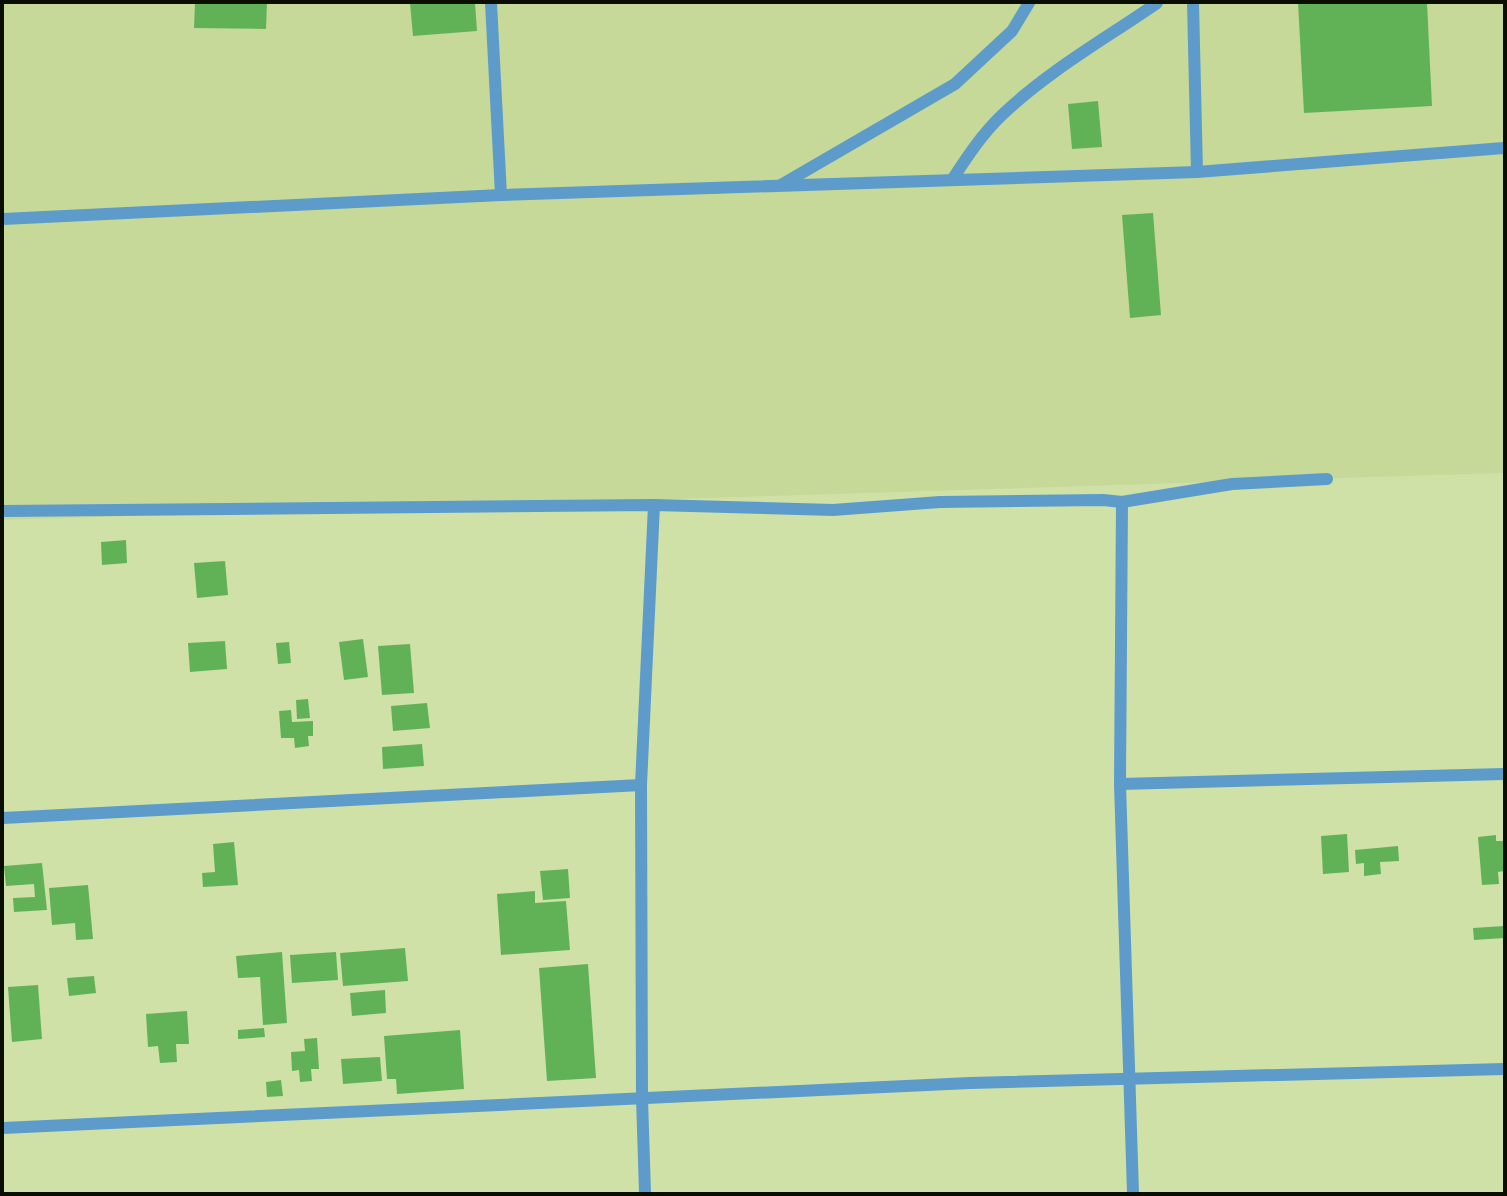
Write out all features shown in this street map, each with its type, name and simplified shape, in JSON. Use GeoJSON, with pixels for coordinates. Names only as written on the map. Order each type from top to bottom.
{"type":"FeatureCollection","features":[{"type":"Feature","properties":{"kind":"street"},"geometry":{"type":"LineString","coordinates":[[490,3],[501,195]]}},
{"type":"Feature","properties":{"kind":"street"},"geometry":{"type":"LineString","coordinates":[[780,186],[955,84],[1012,31],[1029,3]]}},
{"type":"Feature","properties":{"kind":"street"},"geometry":{"type":"LineString","coordinates":[[952,180],[980,139],[1001,116],[1024,96],[1157,3]]}},
{"type":"Feature","properties":{"kind":"street"},"geometry":{"type":"LineString","coordinates":[[1193,3],[1197,172]]}},
{"type":"Feature","properties":{"kind":"street"},"geometry":{"type":"LineString","coordinates":[[3,220],[501,195],[1197,172],[1504,148]]}},
{"type":"Feature","properties":{"kind":"street"},"geometry":{"type":"LineString","coordinates":[[3,511],[654,505],[833,510],[940,502],[1102,500],[1122,502],[1232,484],[1327,479]]}},
{"type":"Feature","properties":{"kind":"street"},"geometry":{"type":"LineString","coordinates":[[1122,502],[1120,784],[1133,1193]]}},
{"type":"Feature","properties":{"kind":"street"},"geometry":{"type":"LineString","coordinates":[[645,1193],[642,1098],[641,785],[654,505]]}},
{"type":"Feature","properties":{"kind":"street"},"geometry":{"type":"LineString","coordinates":[[1120,784],[1504,774]]}},
{"type":"Feature","properties":{"kind":"street"},"geometry":{"type":"LineString","coordinates":[[3,818],[641,785]]}},
{"type":"Feature","properties":{"kind":"street"},"geometry":{"type":"LineString","coordinates":[[3,1128],[970,1083],[1504,1069]]}},
{"type":"Feature","properties":{"kind":"shaded area"},"geometry":{"type":"Polygon","coordinates":[[[3,3],[1504,3],[1504,473],[3,520],[3,3]]]}},
{"type":"Feature","properties":{"kind":"building"},"geometry":{"type":"Polygon","coordinates":[[[195,3],[267,3],[266,29],[194,28],[195,3]]]}},
{"type":"Feature","properties":{"kind":"building"},"geometry":{"type":"Polygon","coordinates":[[[410,3],[475,3],[477,31],[413,36],[410,3]]]}},
{"type":"Feature","properties":{"kind":"building"},"geometry":{"type":"Polygon","coordinates":[[[1298,3],[1427,3],[1432,106],[1304,113],[1298,3]]]}},
{"type":"Feature","properties":{"kind":"building"},"geometry":{"type":"Polygon","coordinates":[[[1098,101],[1102,147],[1072,149],[1068,104],[1098,101]]]}},
{"type":"Feature","properties":{"kind":"building"},"geometry":{"type":"Polygon","coordinates":[[[1153,213],[1161,315],[1130,318],[1122,215],[1153,213]]]}},
{"type":"Feature","properties":{"kind":"building"},"geometry":{"type":"Polygon","coordinates":[[[126,540],[127,563],[102,565],[101,542],[126,540]]]}},
{"type":"Feature","properties":{"kind":"building"},"geometry":{"type":"Polygon","coordinates":[[[225,561],[228,595],[197,598],[194,563],[225,561]]]}},
{"type":"Feature","properties":{"kind":"building"},"geometry":{"type":"Polygon","coordinates":[[[363,639],[368,677],[344,680],[339,642],[363,639]]]}},
{"type":"Feature","properties":{"kind":"building"},"geometry":{"type":"Polygon","coordinates":[[[225,641],[227,669],[190,672],[188,643],[225,641]]]}},
{"type":"Feature","properties":{"kind":"building"},"geometry":{"type":"Polygon","coordinates":[[[289,642],[291,663],[278,664],[276,643],[289,642]]]}},
{"type":"Feature","properties":{"kind":"building"},"geometry":{"type":"Polygon","coordinates":[[[410,644],[414,693],[382,695],[378,646],[410,644]]]}},
{"type":"Feature","properties":{"kind":"building"},"geometry":{"type":"Polygon","coordinates":[[[308,699],[310,718],[297,719],[296,700],[308,699]]]}},
{"type":"Feature","properties":{"kind":"building"},"geometry":{"type":"Polygon","coordinates":[[[427,703],[430,728],[393,731],[391,706],[427,703]]]}},
{"type":"Feature","properties":{"kind":"building"},"geometry":{"type":"Polygon","coordinates":[[[291,710],[292,722],[313,721],[313,736],[308,736],[309,746],[295,748],[294,738],[281,738],[279,711],[291,710]]]}},
{"type":"Feature","properties":{"kind":"building"},"geometry":{"type":"Polygon","coordinates":[[[422,744],[424,766],[383,769],[382,747],[422,744]]]}},
{"type":"Feature","properties":{"kind":"building"},"geometry":{"type":"Polygon","coordinates":[[[1347,834],[1349,872],[1323,874],[1321,836],[1347,834]]]}},
{"type":"Feature","properties":{"kind":"building"},"geometry":{"type":"Polygon","coordinates":[[[1496,835],[1496,841],[1504,841],[1504,871],[1498,872],[1499,884],[1482,885],[1478,837],[1496,835]]]}},
{"type":"Feature","properties":{"kind":"building"},"geometry":{"type":"Polygon","coordinates":[[[234,842],[238,885],[203,887],[202,873],[215,872],[213,844],[234,842]]]}},
{"type":"Feature","properties":{"kind":"building"},"geometry":{"type":"Polygon","coordinates":[[[1398,846],[1399,861],[1380,862],[1381,874],[1364,876],[1364,863],[1356,864],[1355,850],[1398,846]]]}},
{"type":"Feature","properties":{"kind":"building"},"geometry":{"type":"Polygon","coordinates":[[[42,863],[47,910],[14,912],[13,898],[35,897],[34,884],[6,886],[4,866],[42,863]]]}},
{"type":"Feature","properties":{"kind":"building"},"geometry":{"type":"Polygon","coordinates":[[[568,869],[570,898],[543,900],[540,871],[568,869]]]}},
{"type":"Feature","properties":{"kind":"building"},"geometry":{"type":"Polygon","coordinates":[[[88,885],[93,939],[76,940],[75,923],[52,925],[49,888],[88,885]]]}},
{"type":"Feature","properties":{"kind":"building"},"geometry":{"type":"Polygon","coordinates":[[[535,891],[535,903],[566,901],[570,950],[501,955],[497,894],[535,891]]]}},
{"type":"Feature","properties":{"kind":"building"},"geometry":{"type":"Polygon","coordinates":[[[1504,926],[1504,938],[1474,940],[1473,928],[1504,926]]]}},
{"type":"Feature","properties":{"kind":"building"},"geometry":{"type":"Polygon","coordinates":[[[405,948],[408,981],[343,986],[340,953],[405,948]]]}},
{"type":"Feature","properties":{"kind":"building"},"geometry":{"type":"Polygon","coordinates":[[[282,952],[287,1023],[263,1025],[260,977],[238,978],[236,956],[282,952]]]}},
{"type":"Feature","properties":{"kind":"building"},"geometry":{"type":"Polygon","coordinates":[[[336,952],[338,980],[292,983],[290,955],[336,952]]]}},
{"type":"Feature","properties":{"kind":"building"},"geometry":{"type":"Polygon","coordinates":[[[588,964],[596,1078],[547,1081],[539,968],[588,964]]]}},
{"type":"Feature","properties":{"kind":"building"},"geometry":{"type":"Polygon","coordinates":[[[94,976],[96,993],[69,996],[67,978],[94,976]]]}},
{"type":"Feature","properties":{"kind":"building"},"geometry":{"type":"Polygon","coordinates":[[[38,985],[42,1039],[12,1042],[8,987],[38,985]]]}},
{"type":"Feature","properties":{"kind":"building"},"geometry":{"type":"Polygon","coordinates":[[[385,990],[386,1013],[352,1016],[350,993],[385,990]]]}},
{"type":"Feature","properties":{"kind":"building"},"geometry":{"type":"Polygon","coordinates":[[[187,1011],[189,1044],[176,1044],[177,1062],[160,1063],[158,1046],[148,1047],[146,1014],[187,1011]]]}},
{"type":"Feature","properties":{"kind":"building"},"geometry":{"type":"Polygon","coordinates":[[[264,1028],[265,1037],[238,1039],[238,1030],[264,1028]]]}},
{"type":"Feature","properties":{"kind":"building"},"geometry":{"type":"Polygon","coordinates":[[[460,1030],[464,1089],[397,1094],[396,1079],[387,1079],[384,1036],[460,1030]]]}},
{"type":"Feature","properties":{"kind":"building"},"geometry":{"type":"Polygon","coordinates":[[[317,1038],[319,1069],[311,1069],[312,1081],[300,1082],[299,1070],[292,1071],[291,1052],[305,1051],[304,1039],[317,1038]]]}},
{"type":"Feature","properties":{"kind":"building"},"geometry":{"type":"Polygon","coordinates":[[[380,1057],[382,1081],[343,1084],[341,1059],[380,1057]]]}},
{"type":"Feature","properties":{"kind":"building"},"geometry":{"type":"Polygon","coordinates":[[[281,1080],[283,1096],[267,1097],[266,1082],[281,1080]]]}}]}
